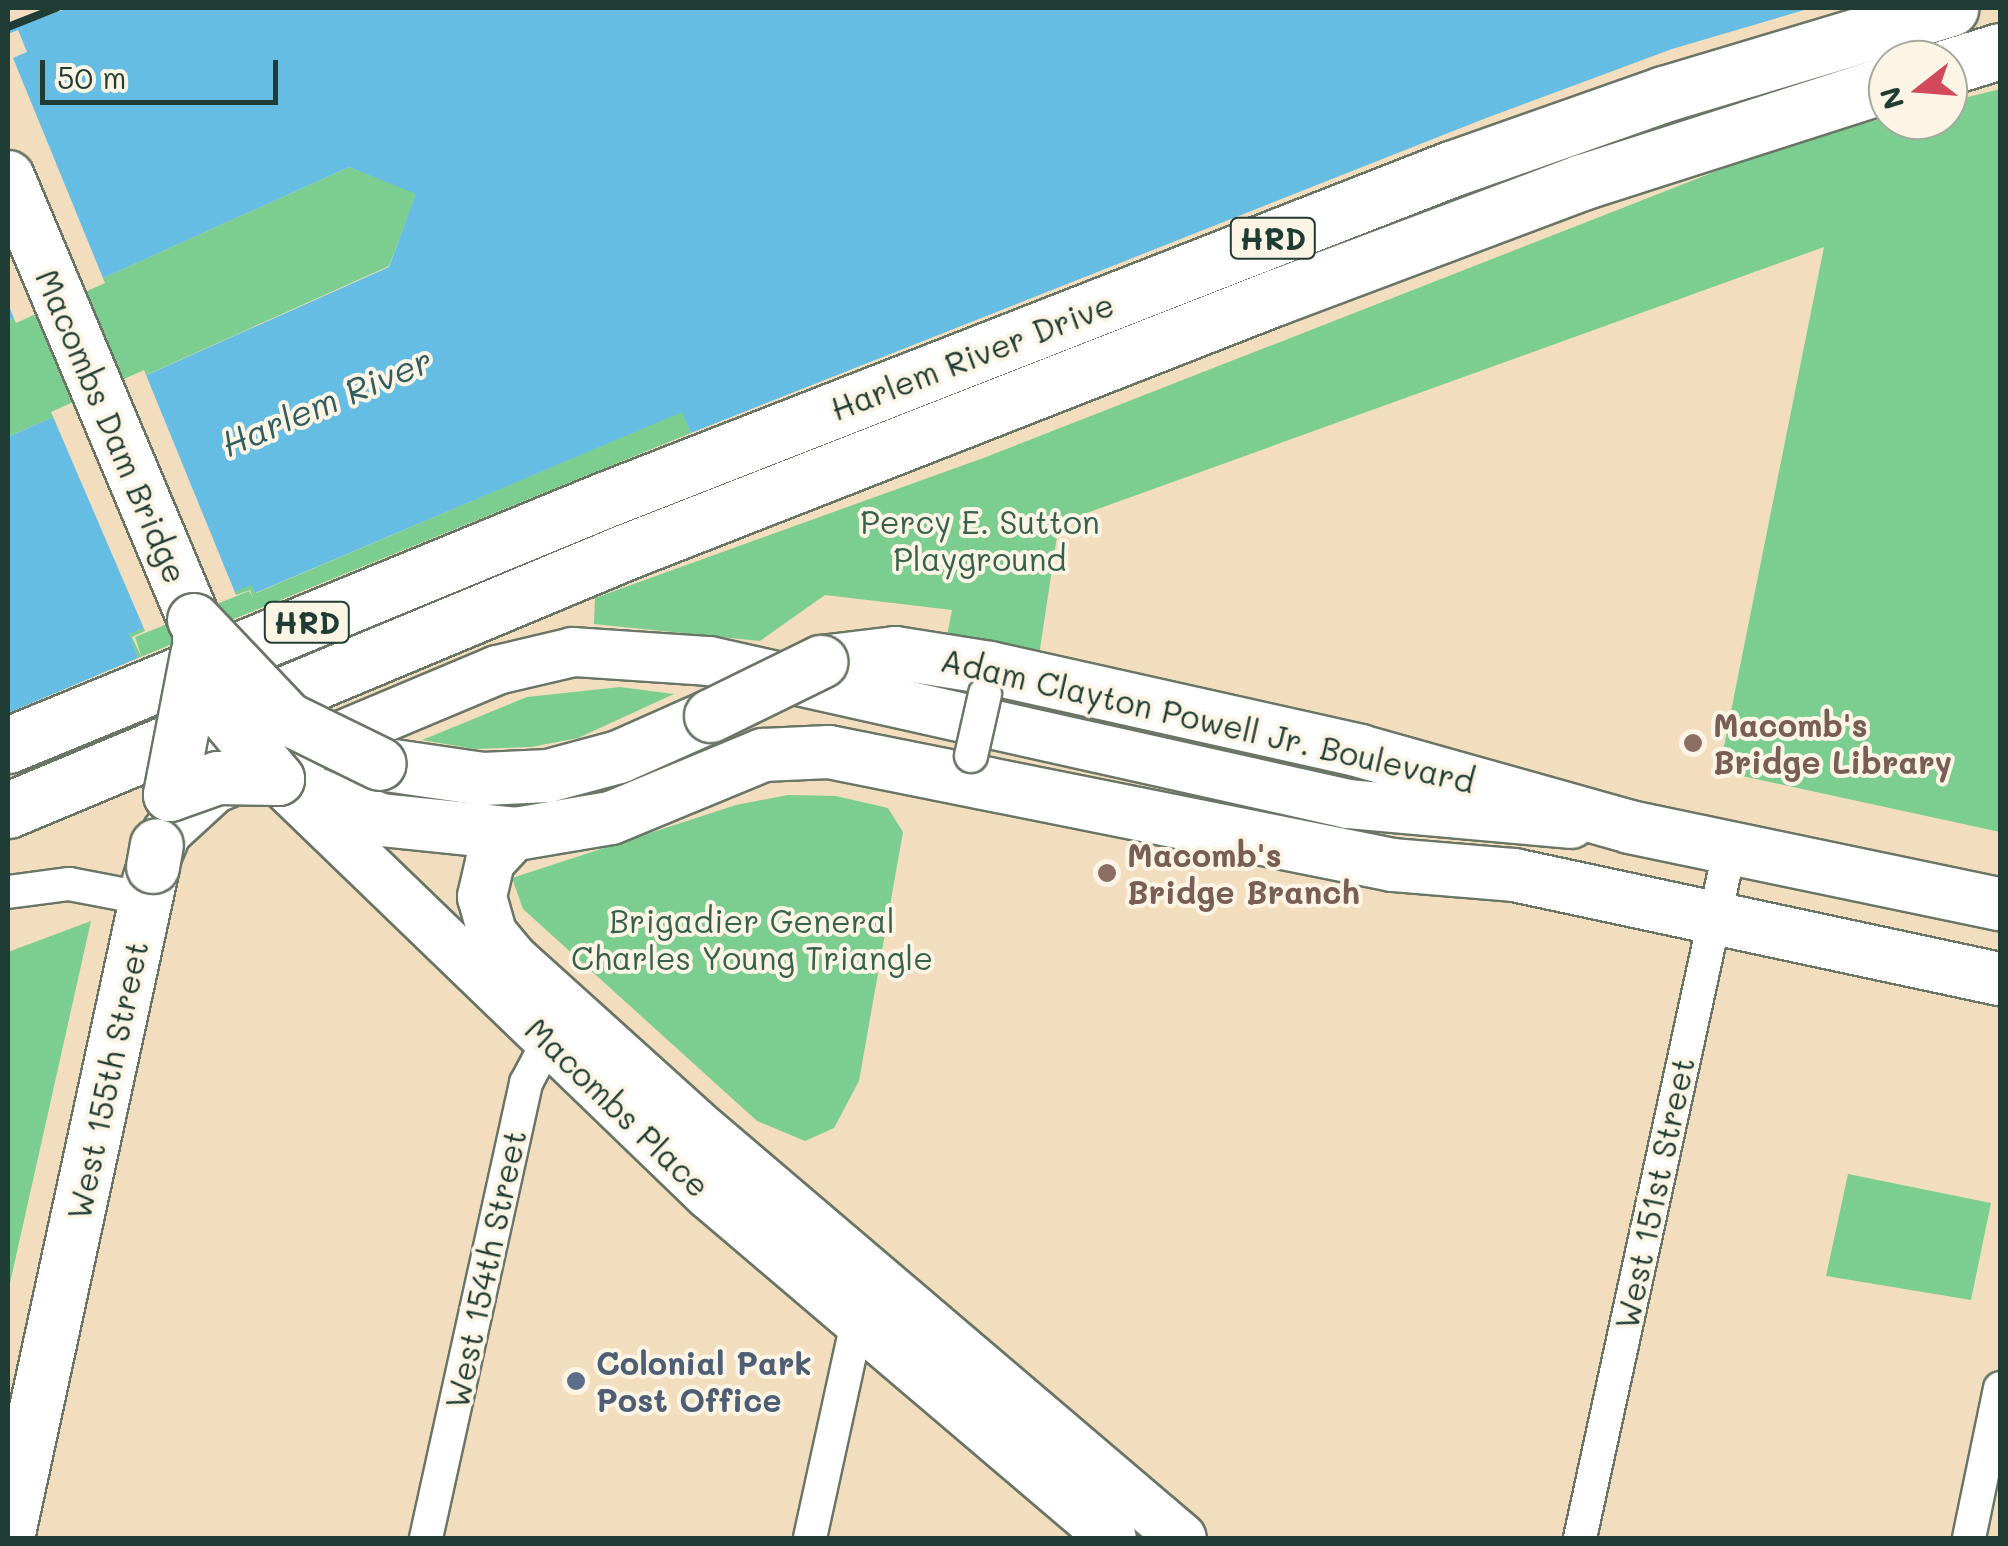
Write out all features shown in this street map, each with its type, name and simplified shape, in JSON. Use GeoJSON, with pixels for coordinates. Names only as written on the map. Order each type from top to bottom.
{"type":"FeatureCollection","features":[{"type":"Feature","properties":{"kind":"highway","name":"Harlem River Drive"},"geometry":{"type":"LineString","coordinates":[[8,745],[607,499],[1468,163],[1715,78],[1950,8]]}},
{"type":"Feature","properties":{"kind":"highway"},"geometry":{"type":"LineString","coordinates":[[1968,61],[2000,51]]}},
{"type":"Feature","properties":{"kind":"highway","name":"Harlem River Drive"},"geometry":{"type":"LineString","coordinates":[[8,810],[626,552],[1478,220],[1868,91]]}},
{"type":"Feature","properties":{"kind":"highway"},"geometry":{"type":"LineString","coordinates":[[8,834],[107,767]]}},
{"type":"Feature","properties":{"kind":"main road","name":"Macombs Dam Bridge"},"geometry":{"type":"LineString","coordinates":[[8,177],[194,620]]}},
{"type":"Feature","properties":{"kind":"main road","name":"Macombs Place"},"geometry":{"type":"LineString","coordinates":[[194,620],[210,722],[296,790]]}},
{"type":"Feature","properties":{"kind":"main road","name":"Adam Clayton Powell Jr. Boulevard"},"geometry":{"type":"LineString","coordinates":[[194,620],[288,719],[380,764],[483,780],[548,776],[619,757],[821,662],[895,653],[988,681],[1360,751],[1630,826],[2000,904]]}},
{"type":"Feature","properties":{"kind":"main road"},"geometry":{"type":"LineString","coordinates":[[210,722],[380,764]]}},
{"type":"Feature","properties":{"kind":"main road","name":"West 155th Street"},"geometry":{"type":"LineString","coordinates":[[8,1538],[170,795],[210,722]]}},
{"type":"Feature","properties":{"kind":"main road","name":"Adam Clayton Powell Jr. Boulevard"},"geometry":{"type":"LineString","coordinates":[[296,790],[415,827],[516,834],[612,818],[740,762],[783,751],[969,768],[1394,865],[1514,875],[2000,979]]}},
{"type":"Feature","properties":{"kind":"main road"},"geometry":{"type":"LineString","coordinates":[[170,795],[218,778],[296,790]]}},
{"type":"Feature","properties":{"kind":"street","name":"Adam Clayton Powell Jr. Boulevard"},"geometry":{"type":"LineString","coordinates":[[8,1517],[150,865],[167,832],[214,789],[497,670],[572,652],[709,661],[1348,804],[1630,826]]}},
{"type":"Feature","properties":{"kind":"street"},"geometry":{"type":"LineString","coordinates":[[969,768],[988,681]]}},
{"type":"Feature","properties":{"kind":"street"},"geometry":{"type":"LineString","coordinates":[[1348,804],[1360,751]]}},
{"type":"Feature","properties":{"kind":"street","name":"Macombs Place"},"geometry":{"type":"LineString","coordinates":[[296,790],[557,1024],[868,1270],[1182,1538]]}},
{"type":"Feature","properties":{"kind":"street","name":"Adam Clayton Powell Jr. Boulevard"},"geometry":{"type":"LineString","coordinates":[[1348,804],[1400,839],[1514,875]]}},
{"type":"Feature","properties":{"kind":"street","name":"Macombs Place"},"geometry":{"type":"LineString","coordinates":[[516,834],[490,862],[483,909],[502,945],[557,1024],[709,1196],[1112,1538]]}},
{"type":"Feature","properties":{"kind":"street","name":"West 151st Street"},"geometry":{"type":"LineString","coordinates":[[1580,1538],[1730,847]]}},
{"type":"Feature","properties":{"kind":"street"},"geometry":{"type":"LineString","coordinates":[[8,892],[69,884],[143,898]]}},
{"type":"Feature","properties":{"kind":"street","name":"West 154th Street"},"geometry":{"type":"LineString","coordinates":[[426,1538],[526,1083],[557,1024]]}},
{"type":"Feature","properties":{"kind":"street"},"geometry":{"type":"LineString","coordinates":[[810,1538],[868,1270]]}},
{"type":"Feature","properties":{"kind":"street"},"geometry":{"type":"LineString","coordinates":[[1968,1538],[2000,1388]]}},
{"type":"Feature","properties":{"kind":"green space","name":"Percy E. Sutton Playground"},"geometry":{"type":"Polygon","coordinates":[[[2000,89],[2000,832],[1719,771],[1824,247],[1059,523],[1038,662],[946,640],[952,610],[825,595],[760,641],[594,624],[595,598],[986,457],[1786,144],[1868,122],[1868,140],[1968,140],[1968,97],[2000,89]]]}},
{"type":"Feature","properties":{"kind":"green space"},"geometry":{"type":"Polygon","coordinates":[[[349,167],[417,193],[389,266],[8,437],[8,321],[349,167]]]}},
{"type":"Feature","properties":{"kind":"green space"},"geometry":{"type":"Polygon","coordinates":[[[683,411],[691,433],[138,658],[128,634],[251,584],[256,593],[683,411]]]}},
{"type":"Feature","properties":{"kind":"green space"},"geometry":{"type":"Polygon","coordinates":[[[620,687],[674,694],[578,738],[531,747],[475,749],[422,740],[527,697],[620,687]]]}},
{"type":"Feature","properties":{"kind":"green space","name":"Brigadier General Charles Young Triangle"},"geometry":{"type":"Polygon","coordinates":[[[788,795],[836,796],[888,808],[903,832],[859,1081],[834,1128],[805,1141],[757,1121],[523,909],[512,878],[736,805],[788,795]]]}},
{"type":"Feature","properties":{"kind":"green space"},"geometry":{"type":"Polygon","coordinates":[[[91,921],[8,1292],[8,952],[91,921]]]}},
{"type":"Feature","properties":{"kind":"green space"},"geometry":{"type":"Polygon","coordinates":[[[1848,1174],[1991,1203],[1971,1300],[1826,1276],[1848,1174]]]}},
{"type":"Feature","properties":{"kind":"water","name":"Harlem River"},"geometry":{"type":"Polygon","coordinates":[[[68,8],[1811,8],[1672,49],[1481,120],[691,433],[682,412],[255,593],[251,585],[129,634],[138,658],[8,713],[8,437],[389,267],[416,194],[349,167],[8,321],[8,30],[68,8]]]}},
{"type":"Feature","properties":{"kind":"pier"},"geometry":{"type":"Polygon","coordinates":[[[18,30],[27,52],[13,58],[105,283],[16,323],[8,304],[8,34],[18,30]]]}},
{"type":"Feature","properties":{"kind":"pier"},"geometry":{"type":"Polygon","coordinates":[[[144,370],[236,595],[250,590],[253,598],[249,591],[135,637],[142,658],[132,637],[145,631],[51,412],[144,370]]]}},
{"type":"Feature","properties":{"kind":"railway"},"geometry":{"type":"LineString","coordinates":[[8,27],[56,8]]}},
{"type":"Feature","properties":{"kind":"place","name":"Macomb's Bridge Library"},"geometry":{"type":"Point","coordinates":[1693,743]}},
{"type":"Feature","properties":{"kind":"place","name":"Macomb's Bridge Branch"},"geometry":{"type":"Point","coordinates":[1107,873]}},
{"type":"Feature","properties":{"kind":"place","name":"Colonial Park Post Office"},"geometry":{"type":"Point","coordinates":[576,1381]}}]}
